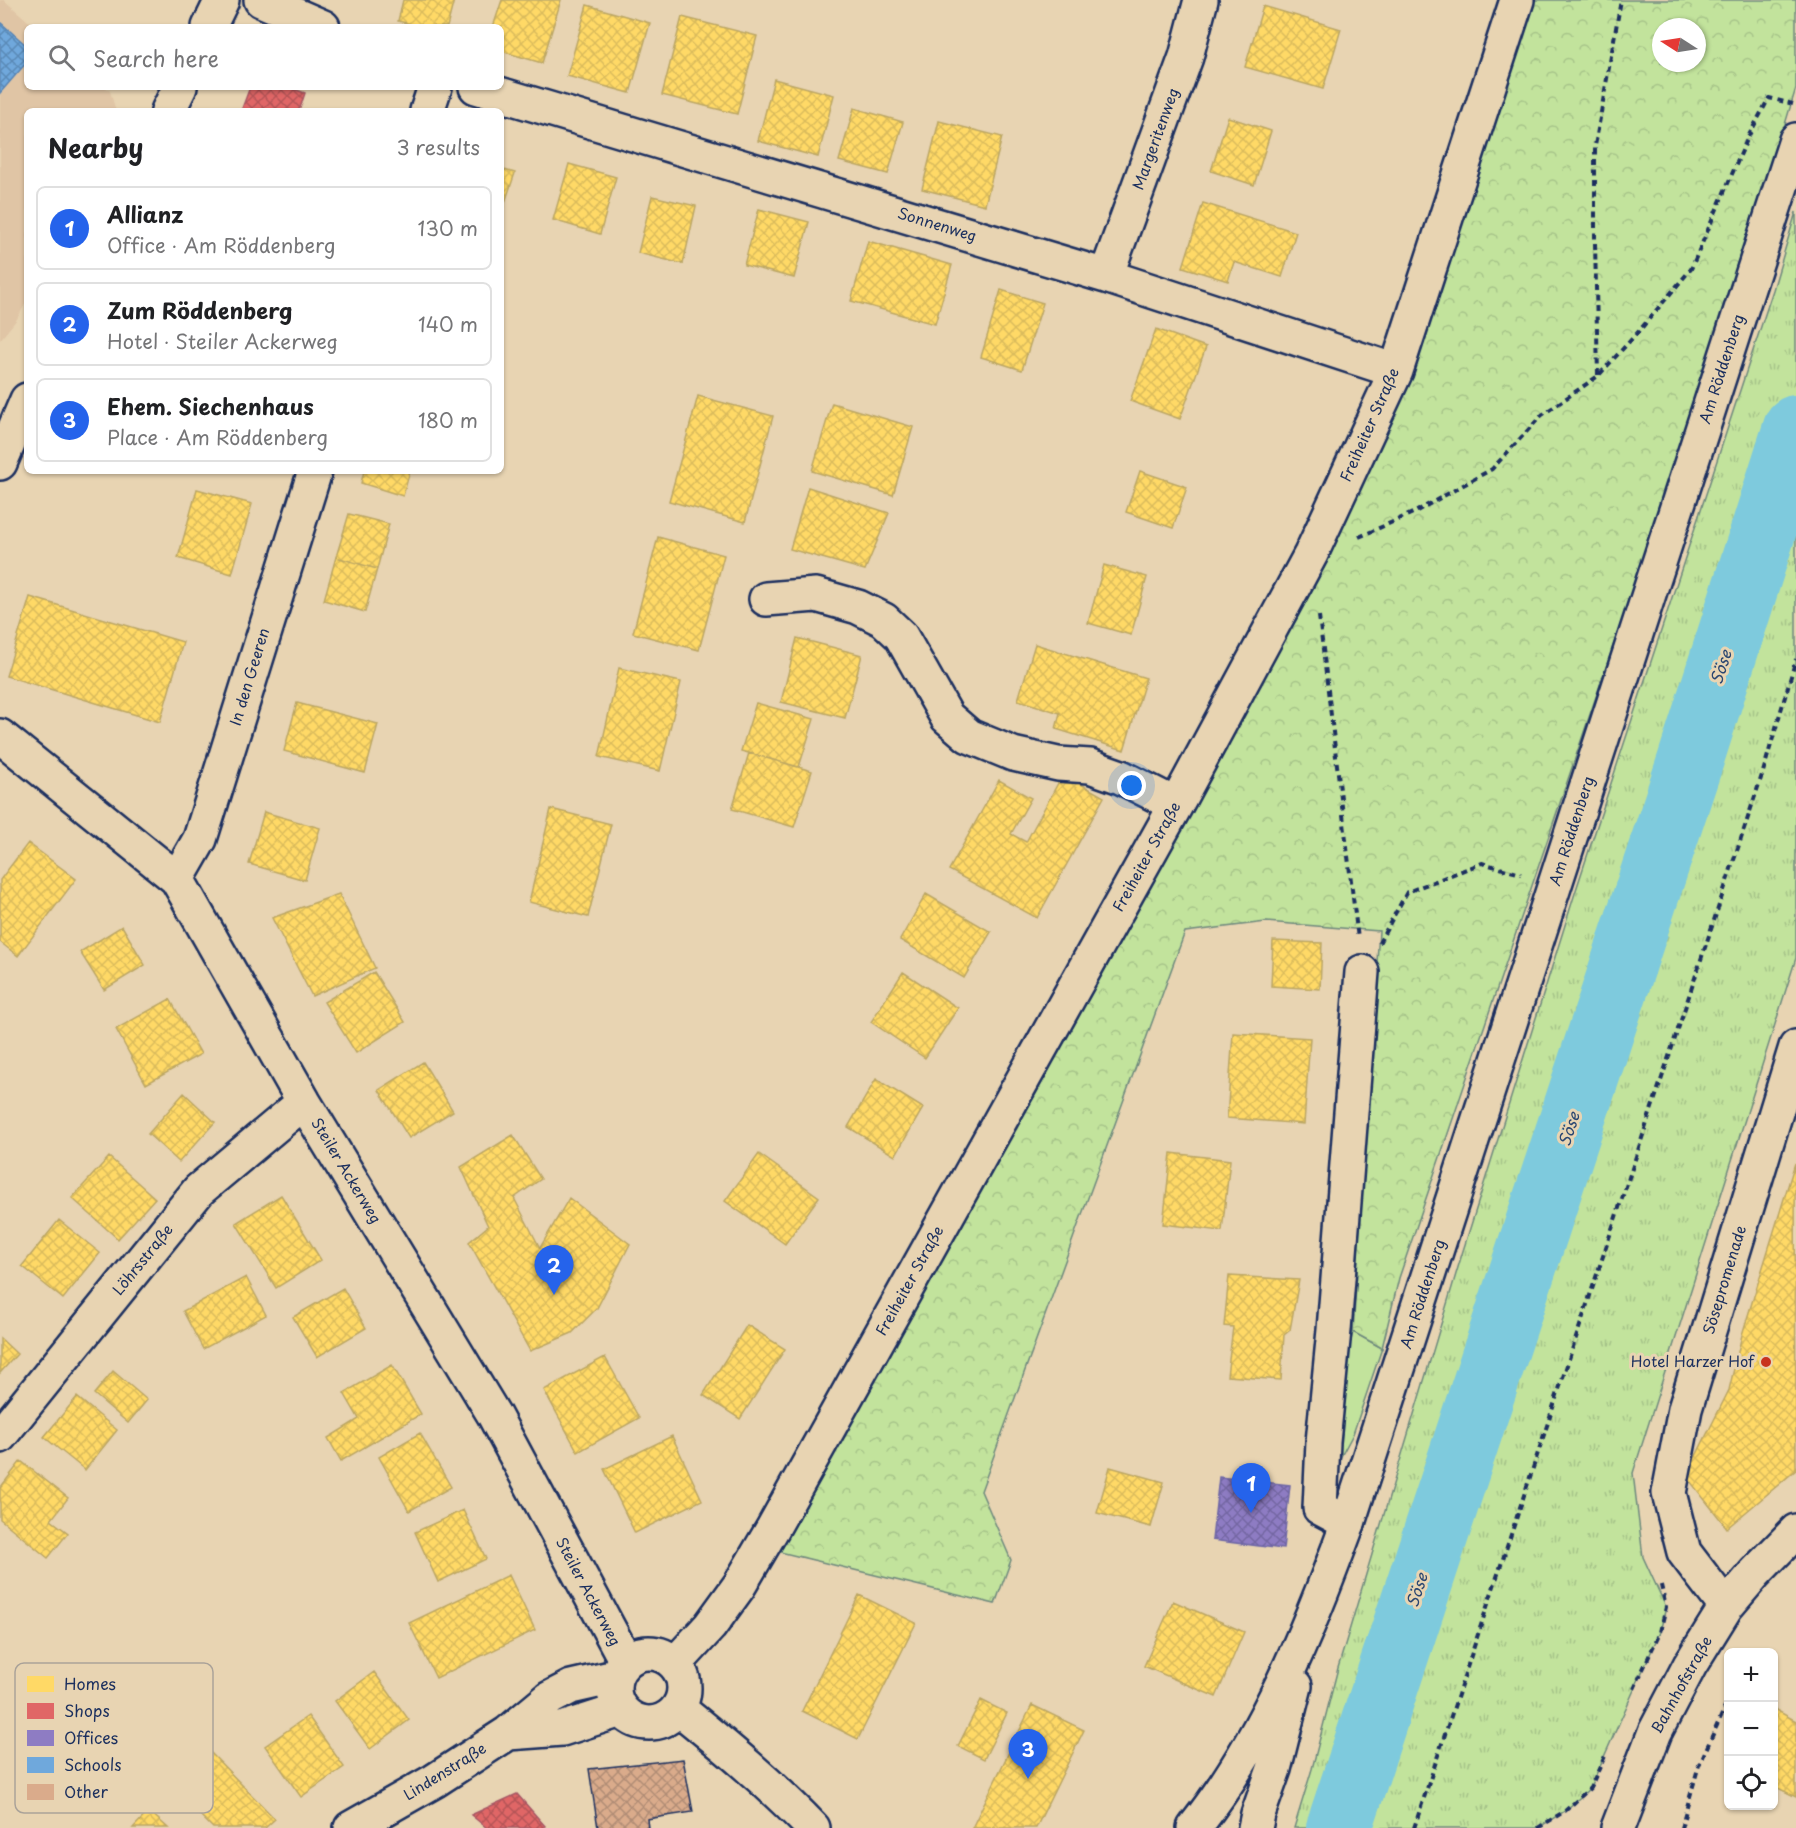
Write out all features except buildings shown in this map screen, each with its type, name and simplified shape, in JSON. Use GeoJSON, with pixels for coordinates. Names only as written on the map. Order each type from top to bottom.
{"type":"FeatureCollection","features":[{"type":"Feature","properties":{"kind":"street"},"geometry":{"type":"LineString","coordinates":[[210,24],[222,0]]}},
{"type":"Feature","properties":{"kind":"street"},"geometry":{"type":"LineString","coordinates":[[261,0],[316,24]]}},
{"type":"Feature","properties":{"kind":"street","name":"Margeritenweg"},"geometry":{"type":"LineString","coordinates":[[1106,276],[1186,57],[1201,0]]}},
{"type":"Feature","properties":{"kind":"street","name":"Freiheiter Straße"},"geometry":{"type":"LineString","coordinates":[[675,1664],[710,1626],[739,1587],[773,1528],[1176,805],[1311,554],[1396,371],[1517,0]]}},
{"type":"Feature","properties":{"kind":"street"},"geometry":{"type":"LineString","coordinates":[[170,108],[178,90]]}},
{"type":"Feature","properties":{"kind":"street"},"geometry":{"type":"LineString","coordinates":[[428,108],[434,90]]}},
{"type":"Feature","properties":{"kind":"street","name":"Sonnenweg"},"geometry":{"type":"LineString","coordinates":[[486,90],[1106,276],[1396,371]]}},
{"type":"Feature","properties":{"kind":"street","name":"Am Röddenberg"},"geometry":{"type":"LineString","coordinates":[[1196,1828],[1245,1755],[1304,1634],[1348,1523],[1796,140]]}},
{"type":"Feature","properties":{"kind":"street"},"geometry":{"type":"LineString","coordinates":[[0,463],[24,407]]}},
{"type":"Feature","properties":{"kind":"street","name":"In den Geeren"},"geometry":{"type":"LineString","coordinates":[[177,879],[200,838],[314,474]]}},
{"type":"Feature","properties":{"kind":"street"},"geometry":{"type":"LineString","coordinates":[[766,599],[816,595],[858,607],[884,620],[901,636],[947,717],[969,736],[1012,754],[1058,764],[1090,766],[1121,777],[1176,805]]}},
{"type":"Feature","properties":{"kind":"street","name":"Steiler Ackerweg"},"geometry":{"type":"LineString","coordinates":[[0,736],[177,879],[304,1102],[494,1415],[620,1669]]}},
{"type":"Feature","properties":{"kind":"street"},"geometry":{"type":"LineString","coordinates":[[1348,1523],[1320,1508],[1323,1442],[1370,960]]}},
{"type":"Feature","properties":{"kind":"street","name":"Sösepromenade"},"geometry":{"type":"LineString","coordinates":[[1726,1607],[1684,1552],[1669,1493],[1685,1409],[1796,1047]]}},
{"type":"Feature","properties":{"kind":"street","name":"Löhrsstraße"},"geometry":{"type":"LineString","coordinates":[[0,1436],[199,1190],[304,1102]]}},
{"type":"Feature","properties":{"kind":"street","name":"Bahnhofstraße"},"geometry":{"type":"LineString","coordinates":[[1618,1828],[1655,1732],[1690,1665],[1726,1607],[1796,1531]]}},
{"type":"Feature","properties":{"kind":"street"},"geometry":{"type":"LineString","coordinates":[[1255,1828],[1274,1769],[1293,1695],[1304,1634]]}},
{"type":"Feature","properties":{"kind":"street","name":"Steiler Ackerweg"},"geometry":{"type":"LineString","coordinates":[[621,1710],[615,1700],[613,1688],[620,1669],[638,1654],[651,1652],[664,1656],[675,1664]]}},
{"type":"Feature","properties":{"kind":"street"},"geometry":{"type":"LineString","coordinates":[[621,1710],[629,1718],[650,1724],[670,1716],[678,1708],[683,1698],[684,1686],[675,1664]]}},
{"type":"Feature","properties":{"kind":"street","name":"Lindenstraße"},"geometry":{"type":"LineString","coordinates":[[351,1828],[434,1781],[508,1733],[550,1698],[571,1687],[620,1669]]}},
{"type":"Feature","properties":{"kind":"street"},"geometry":{"type":"LineString","coordinates":[[678,1708],[777,1792],[813,1828]]}},
{"type":"Feature","properties":{"kind":"street","name":"Lindenstraße"},"geometry":{"type":"LineString","coordinates":[[508,1733],[562,1730],[621,1710]]}},
{"type":"Feature","properties":{"kind":"path"},"geometry":{"type":"LineString","coordinates":[[1598,376],[1595,146],[1621,0]]}},
{"type":"Feature","properties":{"kind":"path"},"geometry":{"type":"LineString","coordinates":[[1354,539],[1415,512],[1492,469],[1542,415],[1598,376],[1639,331],[1690,268],[1748,137],[1769,98],[1796,104]]}},
{"type":"Feature","properties":{"kind":"path"},"geometry":{"type":"LineString","coordinates":[[1318,612],[1370,960]]}},
{"type":"Feature","properties":{"kind":"path"},"geometry":{"type":"LineString","coordinates":[[1413,1828],[1763,772],[1796,659]]}},
{"type":"Feature","properties":{"kind":"path"},"geometry":{"type":"LineString","coordinates":[[1370,960],[1407,892],[1482,864],[1555,884]]}},
{"type":"Feature","properties":{"kind":"path"},"geometry":{"type":"LineString","coordinates":[[1632,1694],[1660,1632],[1666,1607],[1660,1580],[1684,1552]]}},
{"type":"Feature","properties":{"kind":"path"},"geometry":{"type":"LineString","coordinates":[[1681,1828],[1699,1765],[1728,1702]]}},
{"type":"Feature","properties":{"kind":"path"},"geometry":{"type":"LineString","coordinates":[[1538,1828],[1565,1811],[1590,1788],[1609,1746]]}},
{"type":"Feature","properties":{"kind":"shaded area"},"geometry":{"type":"Polygon","coordinates":[[[0,0],[4,0],[32,24],[24,24],[24,90],[109,90],[115,108],[24,108],[24,306],[0,340],[0,0]]]}},
{"type":"Feature","properties":{"kind":"green space"},"geometry":{"type":"Polygon","coordinates":[[[1529,0],[1796,0],[1796,88],[1744,260],[1399,1278],[1382,1348],[1353,1332],[1379,931],[1266,922],[1185,932],[981,1491],[1011,1560],[995,1604],[776,1551],[1322,558],[1529,0]]]}},
{"type":"Feature","properties":{"kind":"green space"},"geometry":{"type":"Polygon","coordinates":[[[1796,212],[1796,958],[1633,1473],[1643,1557],[1666,1607],[1660,1632],[1590,1788],[1565,1811],[1538,1828],[1294,1828],[1338,1668],[1462,1254],[1576,890],[1773,290],[1796,212]]]}},
{"type":"Feature","properties":{"kind":"green space"},"geometry":{"type":"Polygon","coordinates":[[[1353,1332],[1382,1348],[1353,1434],[1331,1475],[1338,1392],[1353,1332]]]}},
{"type":"Feature","properties":{"kind":"waterway","name":"Söse"},"geometry":{"type":"LineString","coordinates":[[1339,1828],[1690,762],[1796,428]]}},
{"type":"Feature","properties":{"kind":"place","name":"Zum Röddenberg"},"geometry":{"type":"Point","coordinates":[554,1295]}},
{"type":"Feature","properties":{"kind":"place","name":"Hotel Harzer Hof"},"geometry":{"type":"Point","coordinates":[1766,1362]}},
{"type":"Feature","properties":{"kind":"place","name":"Allianz"},"geometry":{"type":"Point","coordinates":[1251,1513]}},
{"type":"Feature","properties":{"kind":"place","name":"Ehem. Siechenhaus"},"geometry":{"type":"Point","coordinates":[1028,1779]}}]}
